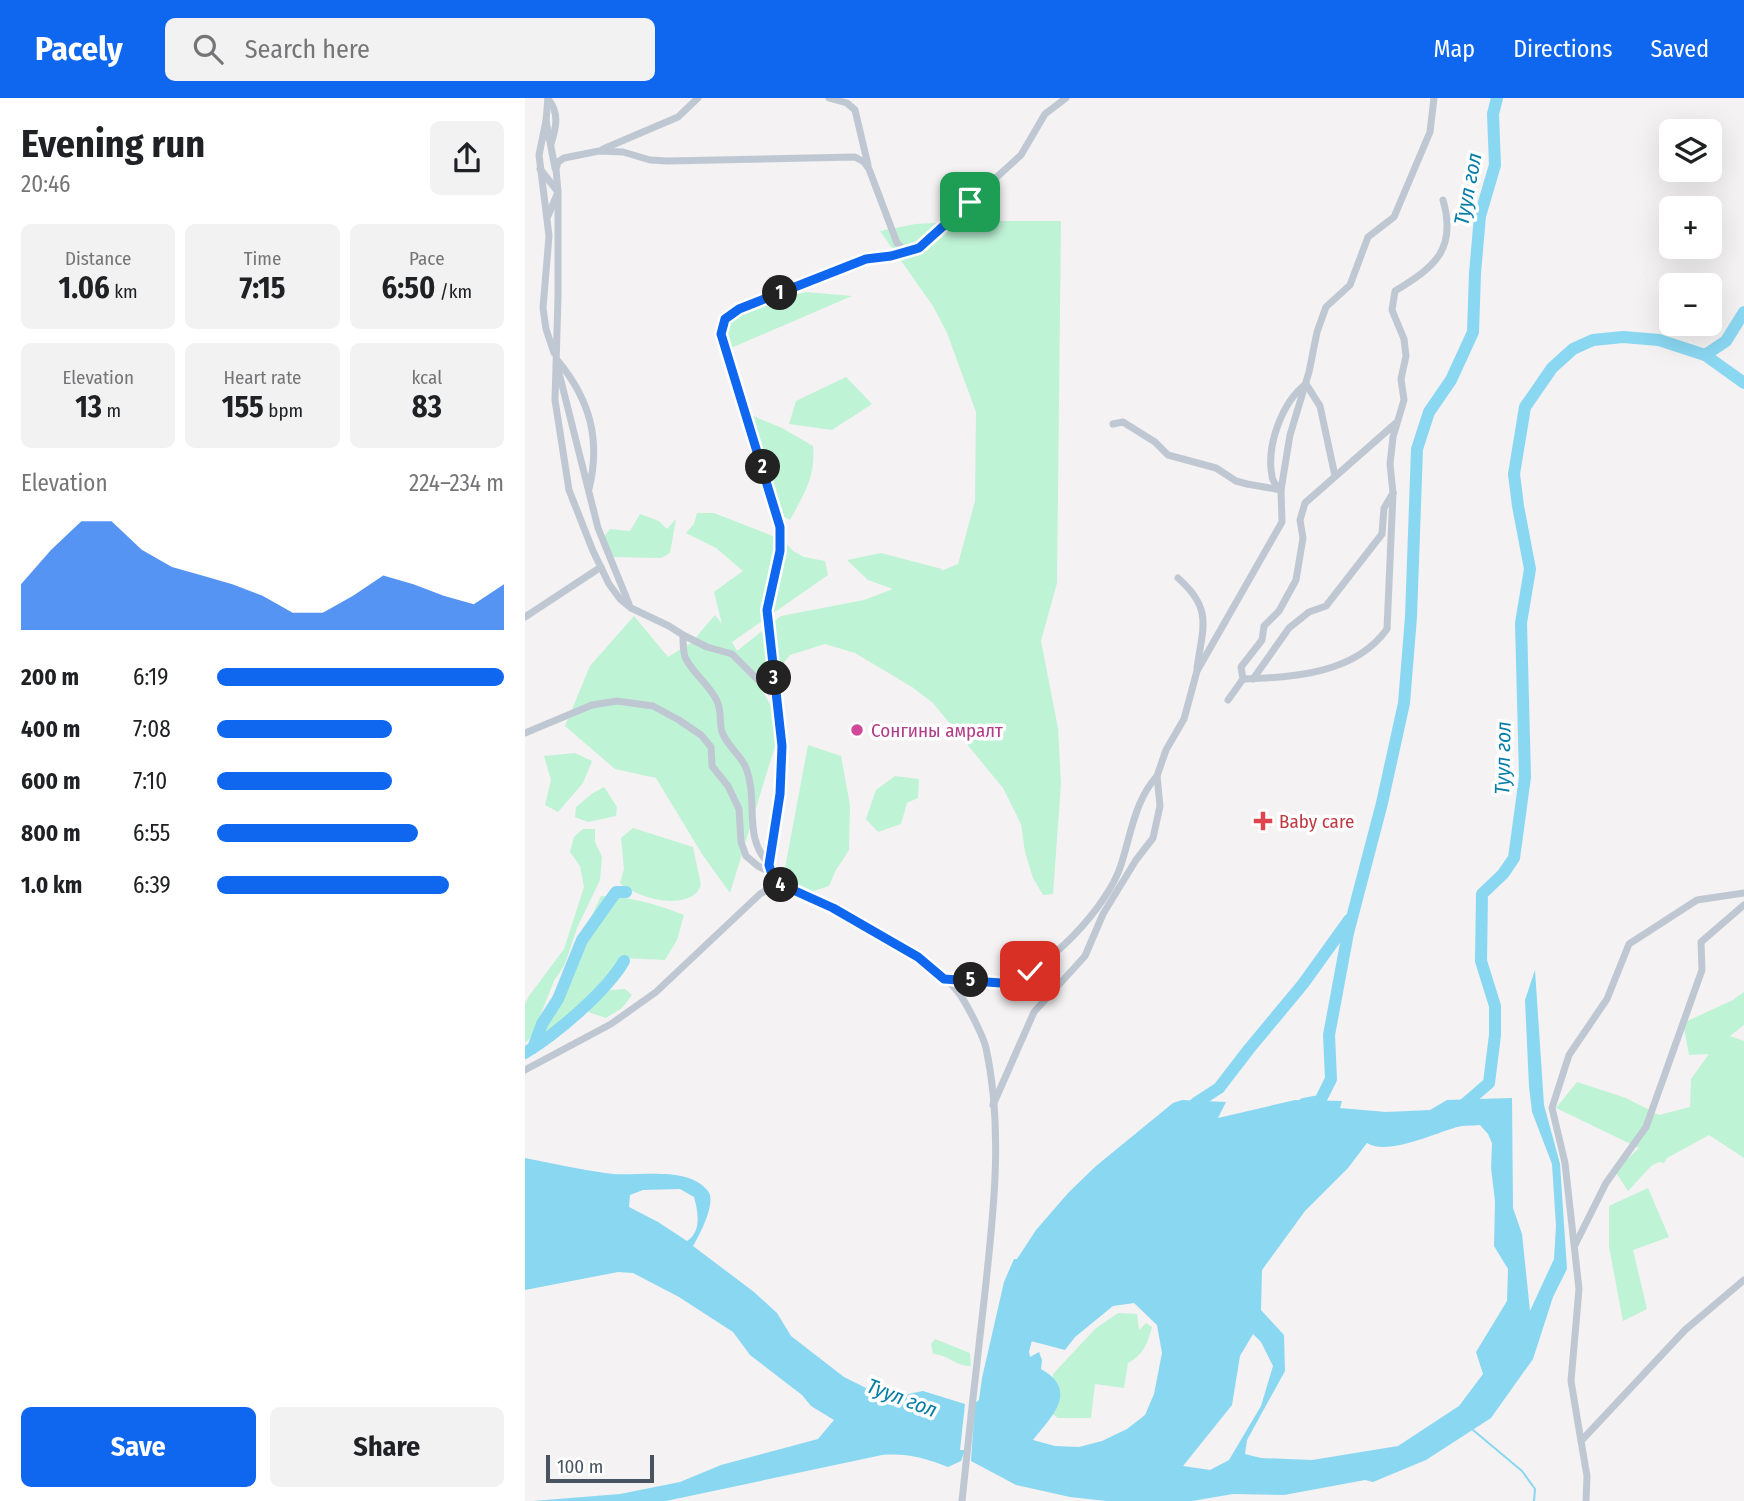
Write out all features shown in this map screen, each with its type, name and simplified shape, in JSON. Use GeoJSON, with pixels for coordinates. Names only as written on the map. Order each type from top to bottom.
{"type":"FeatureCollection","features":[{"type":"Feature","properties":{"kind":"street"},"geometry":{"type":"LineString","coordinates":[[556,169],[558,162],[564,158],[599,151],[657,128],[678,117],[698,98]]}},
{"type":"Feature","properties":{"kind":"street"},"geometry":{"type":"LineString","coordinates":[[829,98],[847,103],[855,110],[869,169],[897,243],[905,251]]}},
{"type":"Feature","properties":{"kind":"street"},"geometry":{"type":"LineString","coordinates":[[770,868],[782,766],[782,729],[767,610],[780,551],[780,527],[722,340],[722,326],[729,316],[752,304],[866,259],[891,256],[919,248],[1021,155],[1045,114],[1066,98]]}},
{"type":"Feature","properties":{"kind":"street"},"geometry":{"type":"LineString","coordinates":[[1197,671],[1282,522],[1281,490],[1290,435],[1306,384],[1317,332],[1326,307],[1350,285],[1368,237],[1394,217],[1430,132],[1434,98]]}},
{"type":"Feature","properties":{"kind":"street"},"geometry":{"type":"LineString","coordinates":[[548,99],[541,140],[540,169],[549,236],[543,308],[546,329],[598,528],[631,608]]}},
{"type":"Feature","properties":{"kind":"street"},"geometry":{"type":"LineString","coordinates":[[548,99],[557,115],[550,148]]}},
{"type":"Feature","properties":{"kind":"street"},"geometry":{"type":"LineString","coordinates":[[546,121],[558,192],[555,400],[569,490],[585,534],[620,599],[631,608],[707,647],[732,654],[777,699]]}},
{"type":"Feature","properties":{"kind":"street"},"geometry":{"type":"LineString","coordinates":[[541,140],[544,151],[556,169]]}},
{"type":"Feature","properties":{"kind":"street"},"geometry":{"type":"LineString","coordinates":[[599,151],[623,152],[650,160],[668,161],[846,155],[855,156],[865,162],[869,169]]}},
{"type":"Feature","properties":{"kind":"street"},"geometry":{"type":"LineString","coordinates":[[540,169],[558,192]]}},
{"type":"Feature","properties":{"kind":"street"},"geometry":{"type":"LineString","coordinates":[[547,217],[558,192]]}},
{"type":"Feature","properties":{"kind":"street"},"geometry":{"type":"LineString","coordinates":[[1243,679],[1308,674],[1346,662],[1376,644],[1387,629],[1393,493],[1390,464],[1392,437],[1403,400],[1401,379],[1406,356],[1404,339],[1392,310],[1395,291],[1417,278],[1445,249],[1448,218],[1443,200]]}},
{"type":"Feature","properties":{"kind":"street"},"geometry":{"type":"LineString","coordinates":[[555,358],[578,387],[587,406],[594,443],[594,469],[589,490]]}},
{"type":"Feature","properties":{"kind":"street"},"geometry":{"type":"LineString","coordinates":[[1306,384],[1320,406],[1335,476]]}},
{"type":"Feature","properties":{"kind":"street"},"geometry":{"type":"LineString","coordinates":[[1281,490],[1272,478],[1274,439],[1285,407],[1294,393],[1306,384]]}},
{"type":"Feature","properties":{"kind":"street"},"geometry":{"type":"LineString","coordinates":[[1113,424],[1123,422],[1131,426],[1155,442],[1167,455],[1216,468],[1247,485],[1281,490]]}},
{"type":"Feature","properties":{"kind":"street"},"geometry":{"type":"LineString","coordinates":[[1228,700],[1243,679],[1241,667],[1262,640],[1264,626],[1279,611],[1296,580],[1303,538],[1300,520],[1305,503],[1397,423]]}},
{"type":"Feature","properties":{"kind":"street"},"geometry":{"type":"LineString","coordinates":[[1253,679],[1289,628],[1309,612],[1326,606],[1382,534],[1384,508],[1393,493]]}},
{"type":"Feature","properties":{"kind":"street"},"geometry":{"type":"LineString","coordinates":[[525,617],[601,567]]}},
{"type":"Feature","properties":{"kind":"street"},"geometry":{"type":"LineString","coordinates":[[944,979],[1001,983],[1030,971],[1077,932],[1115,883],[1129,831],[1149,785],[1157,776],[1166,750],[1184,719],[1197,671],[1202,605],[1193,591],[1178,578]]}},
{"type":"Feature","properties":{"kind":"street"},"geometry":{"type":"LineString","coordinates":[[683,635],[685,656],[716,698],[721,712],[723,735],[745,765],[751,787],[751,818],[755,844],[770,868],[775,885]]}},
{"type":"Feature","properties":{"kind":"street"},"geometry":{"type":"LineString","coordinates":[[525,733],[592,705],[617,701],[653,706],[701,735],[711,747],[712,766],[729,786],[739,809],[741,842],[746,856],[758,866],[770,868]]}},
{"type":"Feature","properties":{"kind":"street"},"geometry":{"type":"LineString","coordinates":[[993,1105],[1034,1012],[1085,956],[1103,914],[1153,838],[1160,806],[1157,776]]}},
{"type":"Feature","properties":{"kind":"street"},"geometry":{"type":"LineString","coordinates":[[525,1070],[611,1024],[656,992],[760,894],[775,885],[782,885],[833,908],[918,957],[944,979],[960,996],[986,1045],[993,1105],[996,1181],[961,1501]]}},
{"type":"Feature","properties":{"kind":"street"},"geometry":{"type":"LineString","coordinates":[[1586,1501],[1587,1476],[1571,1381],[1579,1289],[1565,1163],[1552,1108],[1569,1055],[1607,999],[1629,944],[1697,901],[1744,893]]}},
{"type":"Feature","properties":{"kind":"street"},"geometry":{"type":"LineString","coordinates":[[1574,1246],[1606,1183],[1646,1127],[1702,971],[1701,942],[1744,905]]}},
{"type":"Feature","properties":{"kind":"street"},"geometry":{"type":"LineString","coordinates":[[1581,1441],[1685,1330],[1744,1280]]}},
{"type":"Feature","properties":{"kind":"green space"},"geometry":{"type":"Polygon","coordinates":[[[1061,221],[1057,583],[1041,641],[1058,728],[1061,784],[1053,894],[1043,895],[1033,878],[1025,852],[1021,824],[1003,788],[933,703],[912,687],[855,653],[825,644],[790,655],[762,689],[759,686],[782,723],[730,893],[702,854],[656,778],[615,769],[565,726],[590,666],[634,616],[668,657],[691,643],[715,615],[722,624],[714,592],[743,571],[716,548],[686,533],[694,524],[697,513],[714,513],[783,540],[793,551],[804,557],[825,561],[828,575],[732,642],[737,651],[781,616],[864,600],[893,589],[868,580],[847,560],[881,553],[942,569],[941,571],[958,564],[975,501],[976,412],[947,333],[933,306],[880,231],[915,224],[1061,221]]]}},
{"type":"Feature","properties":{"kind":"green space"},"geometry":{"type":"Polygon","coordinates":[[[806,292],[852,296],[724,351],[725,327],[753,304],[806,292]]]}},
{"type":"Feature","properties":{"kind":"green space"},"geometry":{"type":"Polygon","coordinates":[[[846,377],[872,404],[832,430],[789,424],[796,401],[846,377]]]}},
{"type":"Feature","properties":{"kind":"green space"},"geometry":{"type":"Polygon","coordinates":[[[746,413],[782,428],[813,446],[811,476],[790,520],[770,509],[765,471],[746,413]]]}},
{"type":"Feature","properties":{"kind":"green space"},"geometry":{"type":"Polygon","coordinates":[[[640,514],[659,521],[667,529],[676,519],[670,553],[661,558],[610,557],[603,538],[610,529],[630,531],[640,514]]]}},
{"type":"Feature","properties":{"kind":"green space"},"geometry":{"type":"Polygon","coordinates":[[[808,745],[841,756],[850,805],[849,850],[829,886],[802,895],[783,879],[808,745]]]}},
{"type":"Feature","properties":{"kind":"green space"},"geometry":{"type":"Polygon","coordinates":[[[575,753],[592,761],[583,783],[558,812],[545,805],[551,780],[544,756],[575,753]]]}},
{"type":"Feature","properties":{"kind":"green space"},"geometry":{"type":"Polygon","coordinates":[[[895,776],[919,779],[918,798],[907,803],[901,824],[878,832],[866,819],[876,790],[895,776]]]}},
{"type":"Feature","properties":{"kind":"green space"},"geometry":{"type":"Polygon","coordinates":[[[604,787],[617,807],[616,816],[588,822],[575,817],[576,807],[604,787]]]}},
{"type":"Feature","properties":{"kind":"green space"},"geometry":{"type":"Polygon","coordinates":[[[633,828],[693,847],[701,885],[696,893],[678,901],[667,901],[646,897],[620,883],[624,869],[621,838],[633,828]]]}},
{"type":"Feature","properties":{"kind":"green space"},"geometry":{"type":"Polygon","coordinates":[[[583,829],[595,829],[595,842],[602,857],[600,880],[532,1036],[525,1043],[525,1004],[564,949],[584,887],[580,866],[570,852],[574,837],[583,829]]]}},
{"type":"Feature","properties":{"kind":"green space"},"geometry":{"type":"Polygon","coordinates":[[[601,896],[644,902],[684,915],[677,940],[665,960],[622,958],[608,978],[544,1042],[535,1041],[538,1031],[559,1000],[577,947],[601,896]]]}},
{"type":"Feature","properties":{"kind":"green space"},"geometry":{"type":"Polygon","coordinates":[[[625,989],[632,995],[622,1008],[606,1018],[588,1012],[601,991],[625,989]]]}},
{"type":"Feature","properties":{"kind":"green space"},"geometry":{"type":"Polygon","coordinates":[[[1744,992],[1744,1025],[1730,1036],[1744,1041],[1744,1158],[1709,1135],[1667,1158],[1664,1163],[1651,1166],[1628,1191],[1615,1171],[1639,1148],[1556,1108],[1577,1082],[1626,1098],[1659,1115],[1690,1107],[1691,1079],[1709,1054],[1689,1055],[1683,1023],[1733,1000],[1744,992]]]}},
{"type":"Feature","properties":{"kind":"green space"},"geometry":{"type":"Polygon","coordinates":[[[1648,1188],[1669,1237],[1633,1250],[1647,1309],[1623,1321],[1609,1247],[1609,1206],[1648,1188]]]}},
{"type":"Feature","properties":{"kind":"green space"},"geometry":{"type":"Polygon","coordinates":[[[1118,1313],[1137,1314],[1139,1330],[1146,1323],[1152,1327],[1138,1357],[1128,1363],[1124,1388],[1095,1384],[1091,1418],[1058,1418],[1047,1410],[1053,1374],[1095,1329],[1118,1313]]]}},
{"type":"Feature","properties":{"kind":"green space"},"geometry":{"type":"Polygon","coordinates":[[[935,1339],[970,1353],[971,1366],[933,1354],[931,1344],[935,1339]]]}},
{"type":"Feature","properties":{"kind":"water"},"geometry":{"type":"Polygon","coordinates":[[[1535,970],[1544,1105],[1560,1164],[1567,1269],[1553,1297],[1533,1359],[1491,1418],[1426,1460],[1373,1482],[1365,1480],[1284,1495],[1233,1494],[1192,1501],[1107,1501],[1070,1497],[1016,1485],[971,1461],[975,1403],[979,1400],[1004,1282],[1014,1259],[1017,1259],[1036,1230],[1069,1192],[1096,1166],[1173,1103],[1182,1100],[1226,1102],[1218,1118],[1295,1100],[1342,1101],[1340,1108],[1386,1112],[1430,1110],[1447,1100],[1512,1098],[1513,1208],[1522,1234],[1530,1311],[1554,1259],[1556,1226],[1552,1164],[1532,1112],[1525,1000],[1535,970]],[[1480,1125],[1457,1127],[1387,1147],[1367,1143],[1348,1168],[1305,1211],[1262,1270],[1261,1310],[1284,1335],[1285,1371],[1247,1440],[1245,1454],[1261,1458],[1312,1460],[1398,1446],[1459,1406],[1483,1374],[1476,1352],[1507,1301],[1508,1269],[1494,1246],[1492,1143],[1480,1125]],[[1134,1303],[1113,1306],[1075,1337],[1065,1350],[1027,1340],[1030,1357],[1039,1352],[1041,1369],[1053,1377],[1059,1386],[1060,1395],[1054,1413],[1033,1440],[1055,1446],[1079,1447],[1102,1441],[1127,1429],[1145,1415],[1154,1394],[1162,1353],[1157,1325],[1134,1303]],[[1253,1334],[1240,1356],[1232,1405],[1183,1466],[1210,1470],[1229,1460],[1261,1406],[1273,1366],[1261,1342],[1253,1334]]]}},
{"type":"Feature","properties":{"kind":"water"},"geometry":{"type":"Polygon","coordinates":[[[525,1158],[605,1173],[659,1174],[687,1178],[699,1183],[710,1196],[706,1219],[693,1246],[754,1292],[777,1313],[791,1336],[844,1377],[880,1395],[898,1396],[923,1391],[965,1404],[960,1450],[965,1450],[961,1461],[948,1467],[916,1457],[882,1455],[666,1501],[533,1501],[620,1494],[680,1482],[721,1465],[818,1439],[834,1420],[811,1406],[802,1395],[750,1355],[733,1332],[679,1297],[633,1273],[618,1272],[525,1290],[525,1158]],[[680,1189],[643,1190],[630,1195],[629,1207],[687,1241],[697,1227],[694,1197],[680,1189]]]}},
{"type":"Feature","properties":{"kind":"waterway","name":"Туул гол"},"geometry":{"type":"LineString","coordinates":[[1304,1104],[1320,1101],[1331,1079],[1329,1035],[1348,933],[1382,803],[1404,703],[1411,617],[1417,449],[1429,412],[1451,380],[1473,332],[1480,216],[1495,165],[1493,114],[1497,98]]}},
{"type":"Feature","properties":{"kind":"waterway","name":"Туул гол"},"geometry":{"type":"LineString","coordinates":[[1705,355],[1726,341],[1744,312]]}},
{"type":"Feature","properties":{"kind":"waterway","name":"Туул гол"},"geometry":{"type":"LineString","coordinates":[[1460,1108],[1489,1083],[1495,1035],[1495,1006],[1481,961],[1482,894],[1503,874],[1514,858],[1525,777],[1521,623],[1530,569],[1514,474],[1525,407],[1552,368],[1573,349],[1593,340],[1623,337],[1659,340],[1705,355],[1744,383]]}},
{"type":"Feature","properties":{"kind":"waterway"},"geometry":{"type":"LineString","coordinates":[[533,1048],[542,1024],[558,999],[582,940],[616,892],[626,892]]}},
{"type":"Feature","properties":{"kind":"waterway"},"geometry":{"type":"LineString","coordinates":[[1188,1112],[1196,1103],[1219,1088],[1303,984],[1349,920]]}},
{"type":"Feature","properties":{"kind":"waterway"},"geometry":{"type":"LineString","coordinates":[[525,1053],[579,1012],[605,986],[624,961]]}},
{"type":"Feature","properties":{"kind":"waterway","name":"Туул гол"},"geometry":{"type":"LineString","coordinates":[[1023,1351],[1036,1301]]}},
{"type":"Feature","properties":{"kind":"waterway"},"geometry":{"type":"LineString","coordinates":[[1473,1430],[1522,1471],[1535,1489],[1534,1501]]}},
{"type":"Feature","properties":{"kind":"place","name":"Сонгины амралт"},"geometry":{"type":"Point","coordinates":[857,730]}},
{"type":"Feature","properties":{"kind":"place","name":"Baby care"},"geometry":{"type":"Point","coordinates":[1263,821]}},
{"type":"Feature","properties":{"kind":"route"},"geometry":{"type":"LineString","coordinates":[[970,202],[919,248],[901,254],[866,259],[739,309],[725,319],[721,334],[775,506],[781,535],[776,571],[767,600],[767,623],[782,729],[780,794],[769,865],[775,885],[782,885],[833,908],[918,957],[944,979],[1001,983],[1030,971]]}}]}
